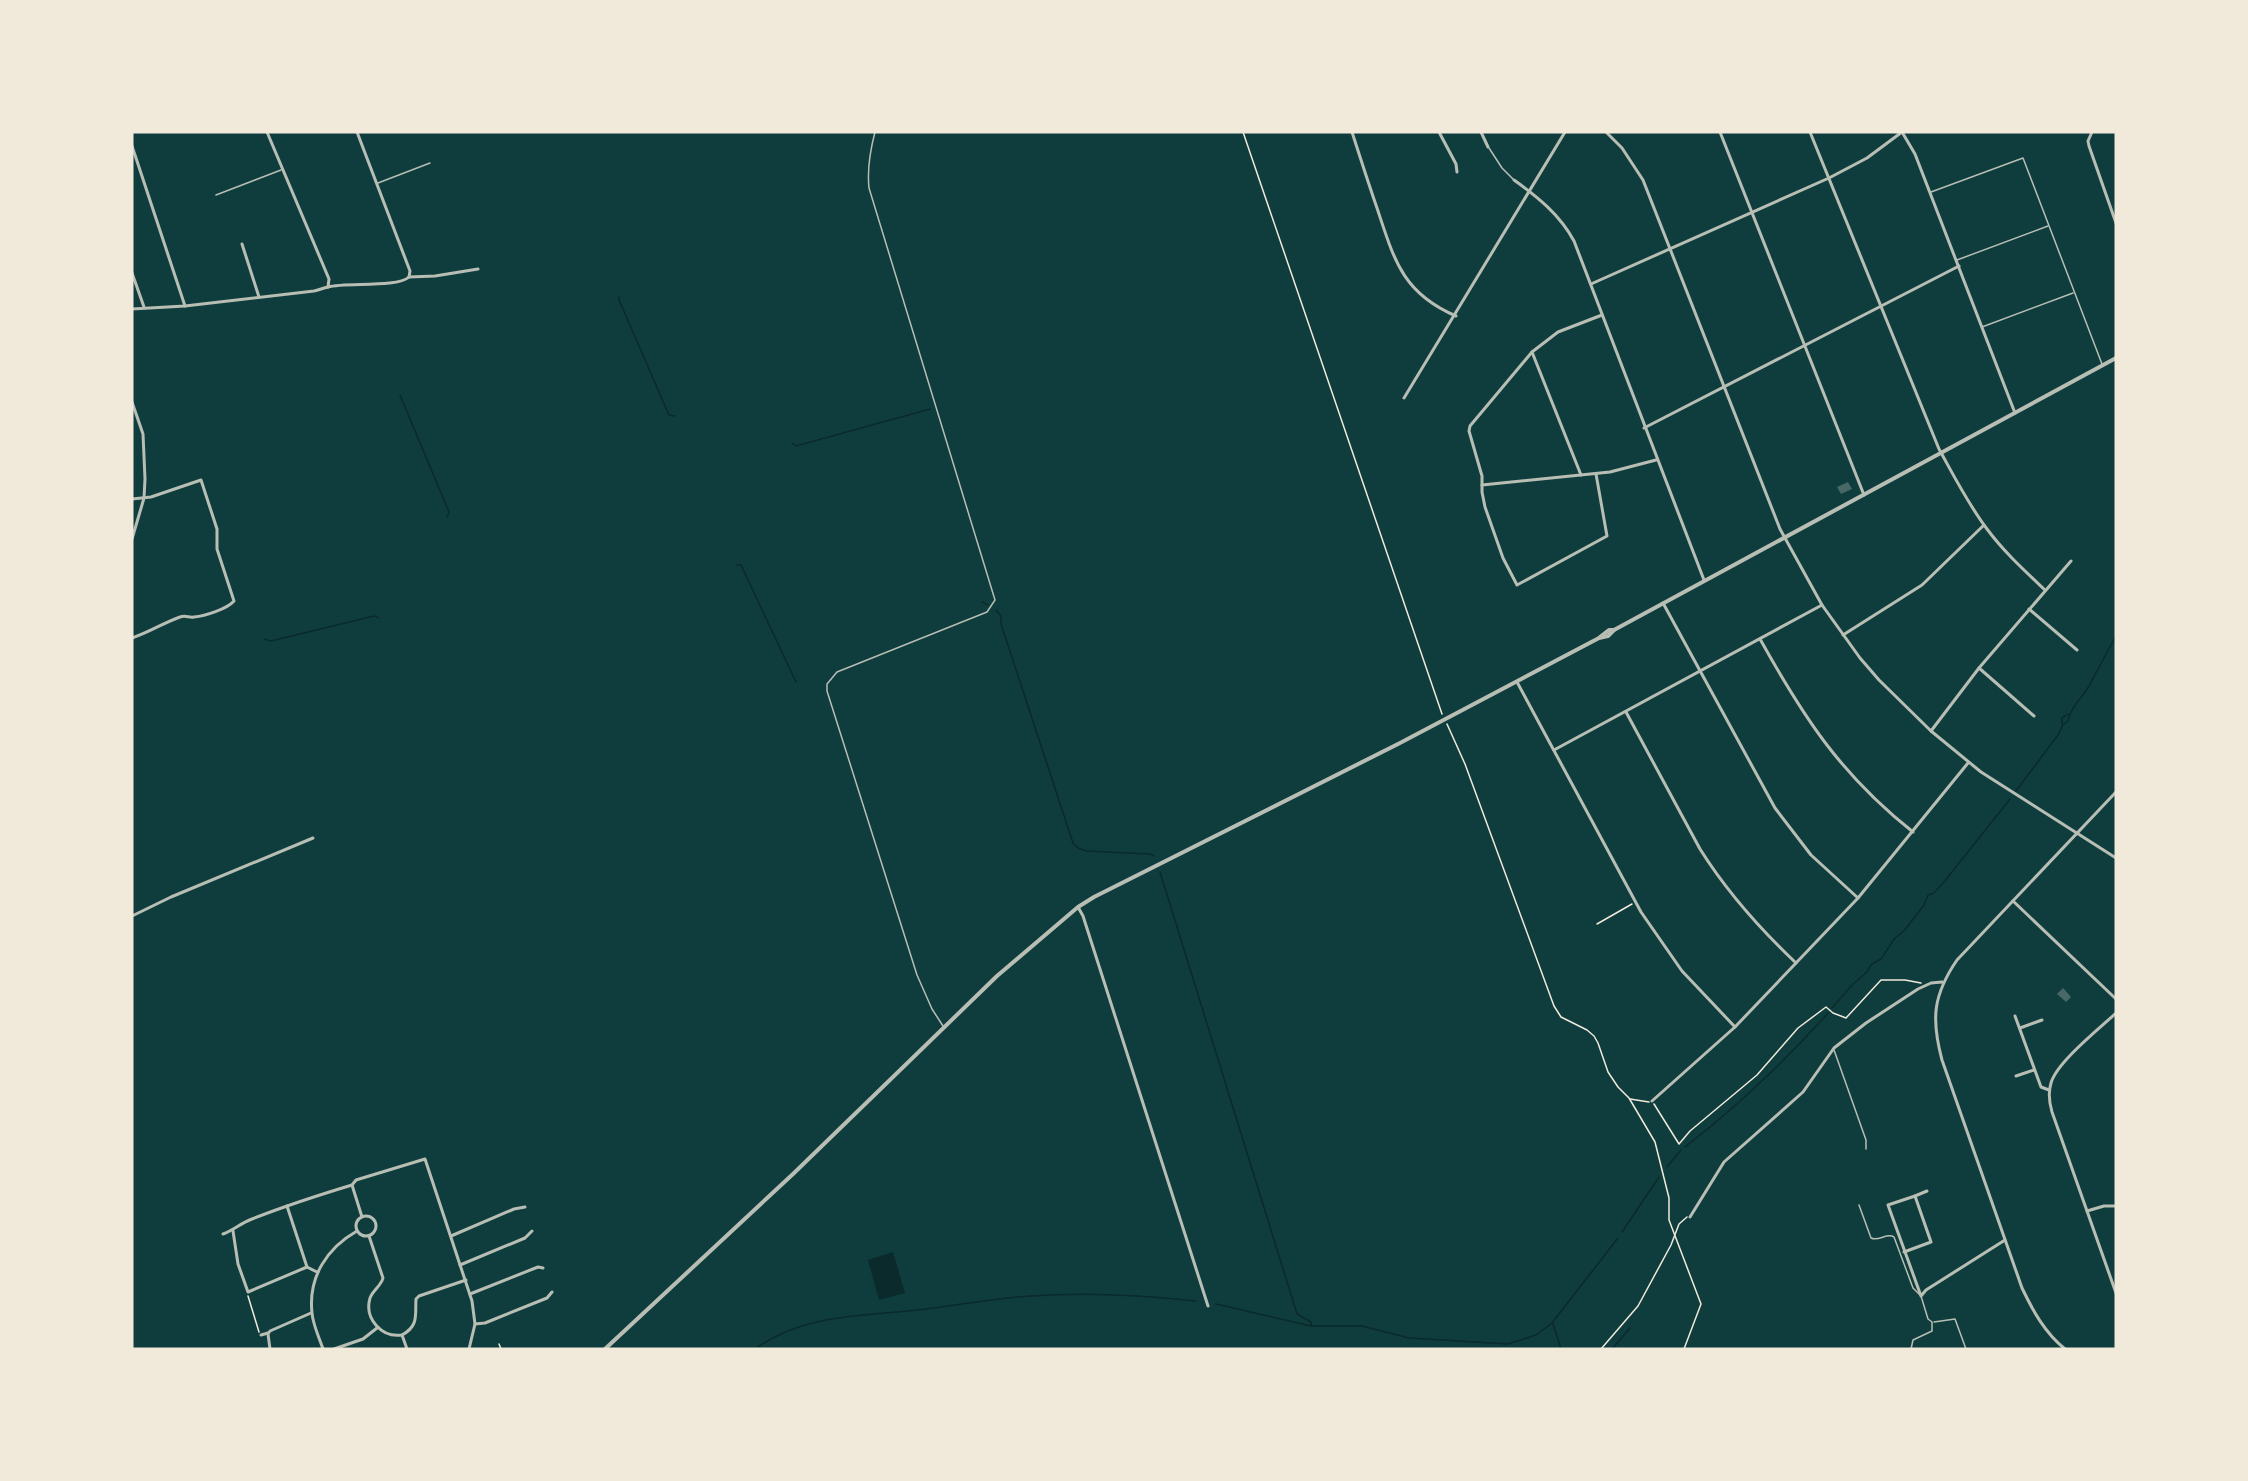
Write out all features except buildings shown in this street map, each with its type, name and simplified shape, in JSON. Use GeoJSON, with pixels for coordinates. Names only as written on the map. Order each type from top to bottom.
{"type":"FeatureCollection","features":[{"type":"Feature","properties":{"kind":"street"},"geometry":{"type":"LineString","coordinates":[[267,132],[329,279],[328,287]]}},
{"type":"Feature","properties":{"kind":"street"},"geometry":{"type":"LineString","coordinates":[[357,132],[410,271],[410,277]]}},
{"type":"Feature","properties":{"kind":"street"},"geometry":{"type":"LineString","coordinates":[[1352,132],[1400,270],[1415,290],[1432,305],[1455,316]]}},
{"type":"Feature","properties":{"kind":"street"},"geometry":{"type":"LineString","coordinates":[[1439,132],[1457,172]]}},
{"type":"Feature","properties":{"kind":"street"},"geometry":{"type":"LineString","coordinates":[[1481,132],[1488,147]]}},
{"type":"Feature","properties":{"kind":"street"},"geometry":{"type":"LineString","coordinates":[[1404,398],[1564,132]]}},
{"type":"Feature","properties":{"kind":"street"},"geometry":{"type":"LineString","coordinates":[[1606,132],[1622,148],[1643,180],[1784,538],[1822,605],[1843,635],[1888,690],[1931,732],[1968,763],[2116,858]]}},
{"type":"Feature","properties":{"kind":"street"},"geometry":{"type":"LineString","coordinates":[[1720,132],[1864,495]]}},
{"type":"Feature","properties":{"kind":"street"},"geometry":{"type":"LineString","coordinates":[[1810,132],[1941,453],[1984,525],[2012,558],[2045,590]]}},
{"type":"Feature","properties":{"kind":"street"},"geometry":{"type":"LineString","coordinates":[[1591,284],[1829,178],[1867,158],[1902,132],[1916,154],[2015,413]]}},
{"type":"Feature","properties":{"kind":"street"},"geometry":{"type":"LineString","coordinates":[[2092,132],[2088,141],[2089,146],[2116,223]]}},
{"type":"Feature","properties":{"kind":"street"},"geometry":{"type":"LineString","coordinates":[[132,147],[185,306]]}},
{"type":"Feature","properties":{"kind":"street"},"geometry":{"type":"LineString","coordinates":[[1514,180],[1551,210],[1570,234],[1704,580]]}},
{"type":"Feature","properties":{"kind":"street"},"geometry":{"type":"LineString","coordinates":[[242,244],[259,297]]}},
{"type":"Feature","properties":{"kind":"street"},"geometry":{"type":"LineString","coordinates":[[1644,428],[1959,266]]}},
{"type":"Feature","properties":{"kind":"street"},"geometry":{"type":"LineString","coordinates":[[132,309],[185,306],[328,287],[390,283],[410,277],[435,276],[478,269]]}},
{"type":"Feature","properties":{"kind":"street"},"geometry":{"type":"LineString","coordinates":[[132,273],[144,307]]}},
{"type":"Feature","properties":{"kind":"street"},"geometry":{"type":"LineString","coordinates":[[1596,474],[1607,536],[1517,585],[1503,558],[1492,526],[1482,492],[1482,476],[1469,430],[1470,426],[1532,352],[1558,332],[1602,315]]}},
{"type":"Feature","properties":{"kind":"street"},"geometry":{"type":"LineString","coordinates":[[1532,352],[1581,475]]}},
{"type":"Feature","properties":{"kind":"street"},"geometry":{"type":"LineString","coordinates":[[605,1349],[793,1174],[997,976],[1094,897],[1486,698],[1599,638],[1606,637],[1614,630],[1704,580],[2116,358]]}},
{"type":"Feature","properties":{"kind":"street"},"geometry":{"type":"LineString","coordinates":[[132,402],[142,434],[144,498],[132,538]]}},
{"type":"Feature","properties":{"kind":"street"},"geometry":{"type":"LineString","coordinates":[[1482,485],[1610,472],[1656,460]]}},
{"type":"Feature","properties":{"kind":"street"},"geometry":{"type":"LineString","coordinates":[[132,499],[144,498],[201,480],[217,529],[217,549],[234,601],[229,606],[192,618],[185,616],[158,625],[154,630],[132,638]]}},
{"type":"Feature","properties":{"kind":"street"},"geometry":{"type":"LineString","coordinates":[[1843,635],[1922,585],[1984,525]]}},
{"type":"Feature","properties":{"kind":"street"},"geometry":{"type":"LineString","coordinates":[[1931,732],[1979,668],[2071,561]]}},
{"type":"Feature","properties":{"kind":"street"},"geometry":{"type":"LineString","coordinates":[[1663,603],[1754,774],[1779,815],[1811,855],[1858,898]]}},
{"type":"Feature","properties":{"kind":"street"},"geometry":{"type":"LineString","coordinates":[[1554,750],[1822,605]]}},
{"type":"Feature","properties":{"kind":"street"},"geometry":{"type":"LineString","coordinates":[[2029,609],[2077,650]]}},
{"type":"Feature","properties":{"kind":"street"},"geometry":{"type":"LineString","coordinates":[[1760,639],[1793,698],[1832,753],[1857,782],[1913,832]]}},
{"type":"Feature","properties":{"kind":"street"},"geometry":{"type":"LineString","coordinates":[[1979,668],[2034,716]]}},
{"type":"Feature","properties":{"kind":"street"},"geometry":{"type":"LineString","coordinates":[[1517,682],[1635,902],[1672,958],[1735,1027]]}},
{"type":"Feature","properties":{"kind":"street"},"geometry":{"type":"LineString","coordinates":[[1626,712],[1695,841],[1713,869],[1738,904],[1796,963]]}},
{"type":"Feature","properties":{"kind":"street"},"geometry":{"type":"LineString","coordinates":[[1652,1101],[1735,1027],[1858,898],[1968,763]]}},
{"type":"Feature","properties":{"kind":"street"},"geometry":{"type":"LineString","coordinates":[[2065,1349],[2037,1318],[2022,1288],[1939,1050],[1935,1013],[1942,982],[1963,953],[2116,792]]}},
{"type":"Feature","properties":{"kind":"street"},"geometry":{"type":"LineString","coordinates":[[132,916],[171,897],[313,838]]}},
{"type":"Feature","properties":{"kind":"street"},"geometry":{"type":"LineString","coordinates":[[2013,901],[2116,999]]}},
{"type":"Feature","properties":{"kind":"street"},"geometry":{"type":"LineString","coordinates":[[1078,908],[1083,916],[1208,1306]]}},
{"type":"Feature","properties":{"kind":"street"},"geometry":{"type":"LineString","coordinates":[[1690,1217],[1724,1162],[1803,1092],[1834,1048],[1876,1016],[1924,985],[1937,981],[1942,982]]}},
{"type":"Feature","properties":{"kind":"street"},"geometry":{"type":"LineString","coordinates":[[2116,1013],[2060,1067],[2049,1090],[2052,1112],[2116,1293]]}},
{"type":"Feature","properties":{"kind":"street"},"geometry":{"type":"LineString","coordinates":[[2015,1016],[2041,1087],[2049,1090]]}},
{"type":"Feature","properties":{"kind":"street"},"geometry":{"type":"LineString","coordinates":[[2020,1028],[2042,1020]]}},
{"type":"Feature","properties":{"kind":"street"},"geometry":{"type":"LineString","coordinates":[[2016,1076],[2034,1070]]}},
{"type":"Feature","properties":{"kind":"street"},"geometry":{"type":"LineString","coordinates":[[223,1234],[233,1231],[245,1221],[352,1185],[356,1180],[425,1159],[470,1294],[475,1324],[469,1349]]}},
{"type":"Feature","properties":{"kind":"street"},"geometry":{"type":"LineString","coordinates":[[352,1185],[362,1217]]}},
{"type":"Feature","properties":{"kind":"street"},"geometry":{"type":"LineString","coordinates":[[1927,1191],[1888,1205],[1921,1296],[1926,1290],[2005,1240]]}},
{"type":"Feature","properties":{"kind":"street"},"geometry":{"type":"LineString","coordinates":[[1904,1252],[1931,1242],[1915,1196]]}},
{"type":"Feature","properties":{"kind":"street"},"geometry":{"type":"LineString","coordinates":[[287,1206],[307,1267],[317,1272]]}},
{"type":"Feature","properties":{"kind":"street"},"geometry":{"type":"LineString","coordinates":[[2087,1211],[2104,1206],[2116,1206]]}},
{"type":"Feature","properties":{"kind":"street"},"geometry":{"type":"LineString","coordinates":[[451,1236],[514,1209],[525,1207]]}},
{"type":"Feature","properties":{"kind":"street"},"geometry":{"type":"LineString","coordinates":[[362,1217],[371,1218],[375,1222],[375,1230],[369,1236],[361,1235],[357,1231],[357,1221],[362,1217]]}},
{"type":"Feature","properties":{"kind":"street"},"geometry":{"type":"LineString","coordinates":[[233,1231],[238,1264],[248,1294],[307,1267]]}},
{"type":"Feature","properties":{"kind":"street"},"geometry":{"type":"LineString","coordinates":[[323,1349],[312,1313],[312,1288],[317,1272],[332,1250],[357,1231]]}},
{"type":"Feature","properties":{"kind":"street"},"geometry":{"type":"LineString","coordinates":[[460,1265],[525,1238],[532,1231]]}},
{"type":"Feature","properties":{"kind":"street"},"geometry":{"type":"LineString","coordinates":[[369,1236],[383,1278],[382,1283],[373,1292],[369,1303],[377,1328],[386,1334],[402,1335],[415,1322],[416,1299],[466,1280]]}},
{"type":"Feature","properties":{"kind":"street"},"geometry":{"type":"LineString","coordinates":[[470,1294],[538,1267],[543,1268]]}},
{"type":"Feature","properties":{"kind":"street"},"geometry":{"type":"LineString","coordinates":[[475,1324],[484,1323],[547,1298],[552,1292]]}},
{"type":"Feature","properties":{"kind":"street"},"geometry":{"type":"LineString","coordinates":[[261,1335],[312,1313]]}},
{"type":"Feature","properties":{"kind":"street"},"geometry":{"type":"LineString","coordinates":[[334,1349],[363,1339],[377,1328]]}},
{"type":"Feature","properties":{"kind":"street"},"geometry":{"type":"LineString","coordinates":[[268,1333],[270,1349]]}},
{"type":"Feature","properties":{"kind":"street"},"geometry":{"type":"LineString","coordinates":[[402,1335],[406,1349]]}},
{"type":"Feature","properties":{"kind":"lane"},"geometry":{"type":"LineString","coordinates":[[875,132],[869,159],[869,188],[995,600],[987,612],[837,672],[827,684],[826,691],[917,975],[932,1009],[943,1026]]}},
{"type":"Feature","properties":{"kind":"lane"},"geometry":{"type":"LineString","coordinates":[[1488,147],[1502,168],[1514,180]]}},
{"type":"Feature","properties":{"kind":"lane"},"geometry":{"type":"LineString","coordinates":[[1930,193],[2023,158],[2103,365]]}},
{"type":"Feature","properties":{"kind":"lane"},"geometry":{"type":"LineString","coordinates":[[377,183],[430,163]]}},
{"type":"Feature","properties":{"kind":"lane"},"geometry":{"type":"LineString","coordinates":[[216,195],[282,170]]}},
{"type":"Feature","properties":{"kind":"lane"},"geometry":{"type":"LineString","coordinates":[[1957,260],[2049,226]]}},
{"type":"Feature","properties":{"kind":"lane"},"geometry":{"type":"LineString","coordinates":[[1982,327],[2074,292]]}},
{"type":"Feature","properties":{"kind":"lane"},"geometry":{"type":"LineString","coordinates":[[1834,1048],[1866,1140],[1866,1149]]}},
{"type":"Feature","properties":{"kind":"lane"},"geometry":{"type":"LineString","coordinates":[[1859,1204],[1871,1238],[1874,1240],[1890,1235],[1894,1237],[1913,1288],[1921,1296],[1932,1322],[1932,1331],[1913,1340],[1911,1349]]}},
{"type":"Feature","properties":{"kind":"lane"},"geometry":{"type":"LineString","coordinates":[[1932,1322],[1955,1320],[1966,1349]]}},
{"type":"Feature","properties":{"kind":"path"},"geometry":{"type":"LineString","coordinates":[[1243,132],[1444,719],[1466,764],[1554,1006],[1561,1017],[1594,1036],[1608,1072],[1629,1098],[1655,1142],[1669,1198],[1669,1220],[1701,1305],[1683,1349]]}},
{"type":"Feature","properties":{"kind":"path"},"geometry":{"type":"LineString","coordinates":[[1597,924],[1635,902]]}},
{"type":"Feature","properties":{"kind":"path"},"geometry":{"type":"LineString","coordinates":[[1629,1098],[1647,1103],[1652,1101],[1679,1144],[1690,1131],[1757,1075],[1798,1028],[1826,1007],[1833,1013],[1846,1018],[1881,980],[1914,981],[1924,985]]}},
{"type":"Feature","properties":{"kind":"path"},"geometry":{"type":"LineString","coordinates":[[1601,1349],[1638,1306],[1675,1235],[1678,1224],[1688,1216],[1690,1217]]}},
{"type":"Feature","properties":{"kind":"path"},"geometry":{"type":"LineString","coordinates":[[248,1294],[261,1335]]}},
{"type":"Feature","properties":{"kind":"path"},"geometry":{"type":"LineString","coordinates":[[499,1344],[501,1349]]}},
{"type":"Feature","properties":{"kind":"water"},"geometry":{"type":"Polygon","coordinates":[[[893,1252],[905,1293],[879,1300],[868,1260],[893,1252]]]}},
{"type":"Feature","properties":{"kind":"waterway"},"geometry":{"type":"LineString","coordinates":[[619,297],[669,415],[675,416]]}},
{"type":"Feature","properties":{"kind":"waterway"},"geometry":{"type":"LineString","coordinates":[[400,395],[449,512],[447,517]]}},
{"type":"Feature","properties":{"kind":"waterway"},"geometry":{"type":"LineString","coordinates":[[792,443],[796,446],[930,409]]}},
{"type":"Feature","properties":{"kind":"waterway"},"geometry":{"type":"LineString","coordinates":[[736,565],[741,565],[796,682]]}},
{"type":"Feature","properties":{"kind":"waterway"},"geometry":{"type":"LineString","coordinates":[[982,602],[988,605]]}},
{"type":"Feature","properties":{"kind":"waterway"},"geometry":{"type":"LineString","coordinates":[[996,610],[1001,616],[1001,624],[1073,843],[1086,851],[1154,856]]}},
{"type":"Feature","properties":{"kind":"waterway"},"geometry":{"type":"LineString","coordinates":[[264,639],[271,641],[374,616],[379,618]]}},
{"type":"Feature","properties":{"kind":"waterway"},"geometry":{"type":"LineString","coordinates":[[2016,791],[2068,721],[2071,712],[2089,686],[2116,636]]}},
{"type":"Feature","properties":{"kind":"waterway"},"geometry":{"type":"LineString","coordinates":[[2062,724],[2062,718],[2068,714]]}},
{"type":"Feature","properties":{"kind":"waterway"},"geometry":{"type":"LineString","coordinates":[[1832,1008],[1872,964],[1881,959],[1895,938],[1904,931],[1924,905],[1928,895],[1934,893],[1944,882],[2010,799]]}},
{"type":"Feature","properties":{"kind":"waterway"},"geometry":{"type":"LineString","coordinates":[[1160,872],[1297,1314],[1311,1322],[1311,1326]]}},
{"type":"Feature","properties":{"kind":"waterway"},"geometry":{"type":"LineString","coordinates":[[1685,1147],[1760,1083],[1828,1013]]}},
{"type":"Feature","properties":{"kind":"waterway"},"geometry":{"type":"LineString","coordinates":[[1667,1167],[1681,1150]]}},
{"type":"Feature","properties":{"kind":"waterway"},"geometry":{"type":"LineString","coordinates":[[1622,1232],[1659,1177]]}},
{"type":"Feature","properties":{"kind":"waterway"},"geometry":{"type":"LineString","coordinates":[[1216,1304],[1311,1326],[1362,1326],[1409,1338],[1508,1344],[1536,1335],[1552,1323],[1618,1238]]}},
{"type":"Feature","properties":{"kind":"waterway"},"geometry":{"type":"LineString","coordinates":[[755,1349],[793,1329],[813,1323],[1003,1298],[1093,1294],[1196,1301]]}},
{"type":"Feature","properties":{"kind":"waterway"},"geometry":{"type":"LineString","coordinates":[[1553,1324],[1561,1349]]}},
{"type":"Feature","properties":{"kind":"waterway"},"geometry":{"type":"LineString","coordinates":[[1612,1349],[1630,1328]]}}]}
